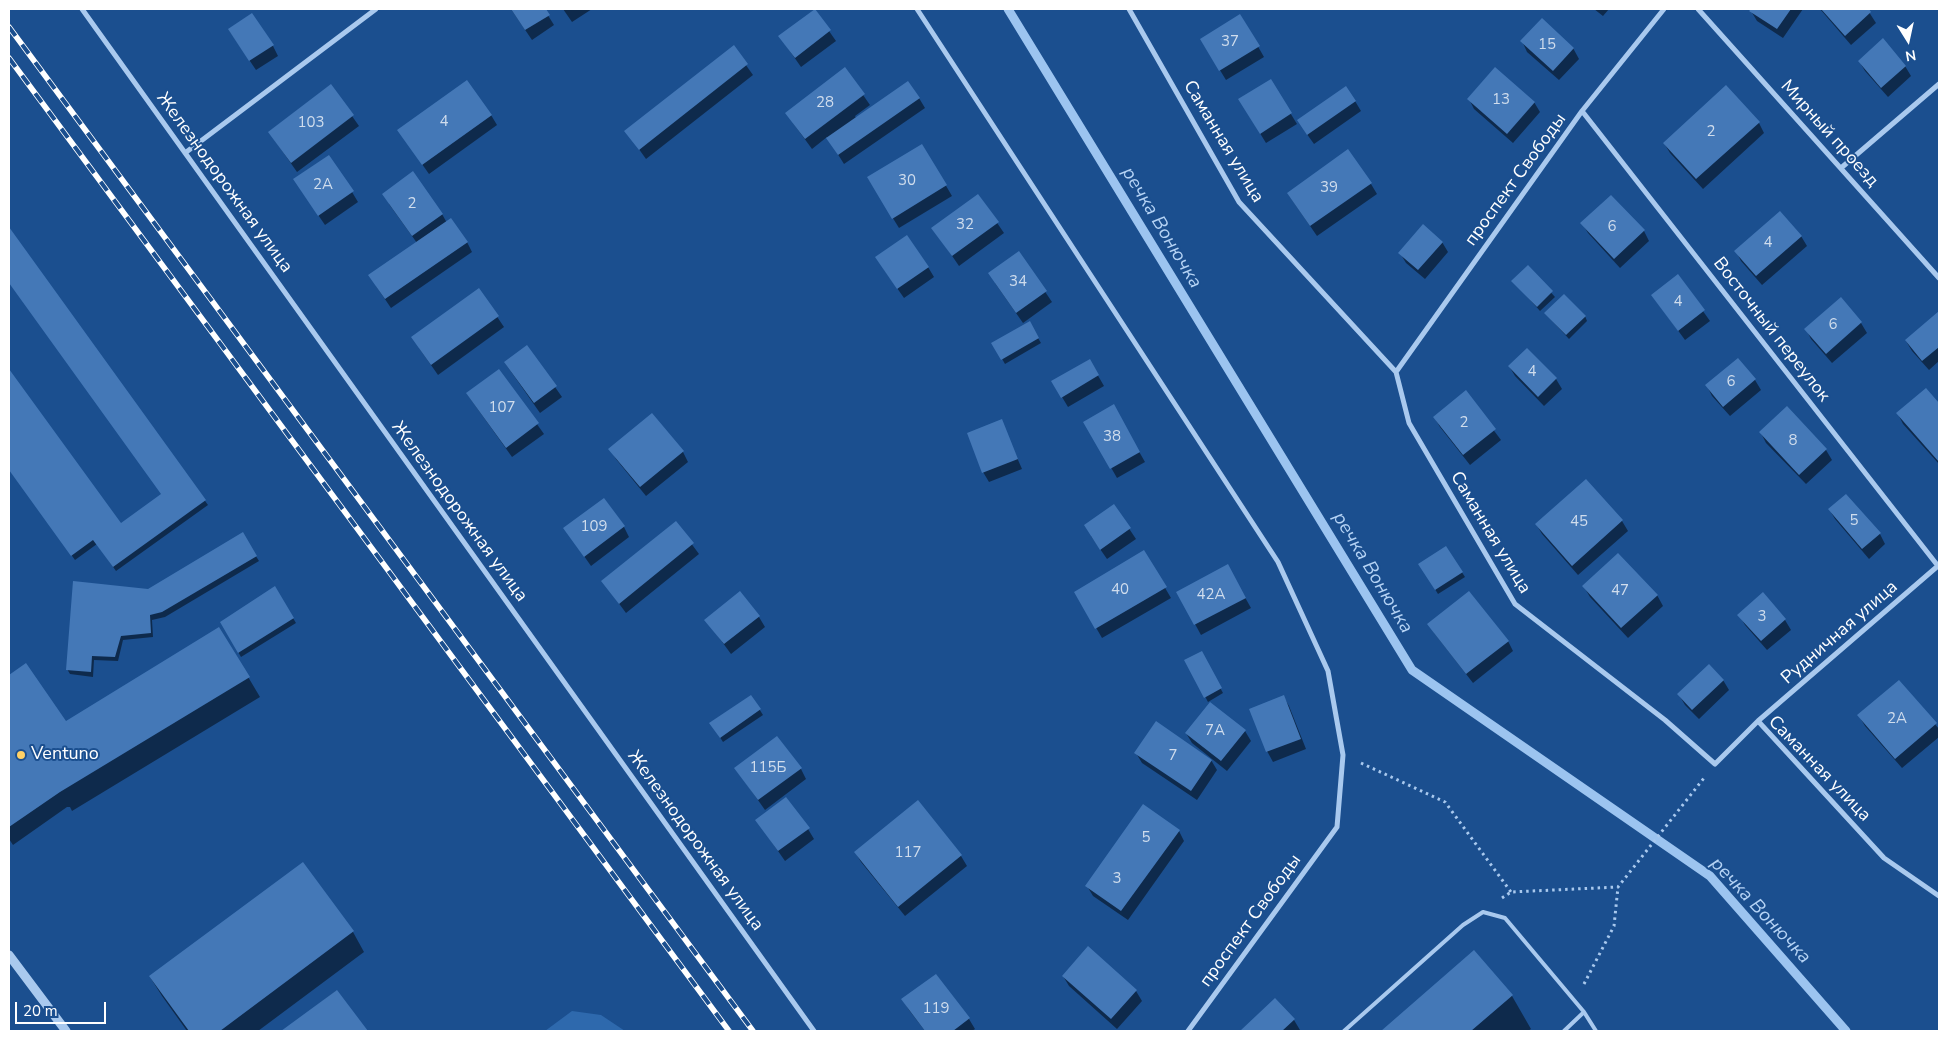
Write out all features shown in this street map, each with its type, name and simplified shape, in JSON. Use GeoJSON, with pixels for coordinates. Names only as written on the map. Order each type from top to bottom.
{"type":"FeatureCollection","features":[{"type":"Feature","properties":{"kind":"street","name":"Железнодорожная улица"},"geometry":{"type":"LineString","coordinates":[[82,9],[814,1031]]}},
{"type":"Feature","properties":{"kind":"street"},"geometry":{"type":"LineString","coordinates":[[185,153],[376,9]]}},
{"type":"Feature","properties":{"kind":"street"},"geometry":{"type":"LineString","coordinates":[[917,9],[1278,562],[1328,671],[1343,755]]}},
{"type":"Feature","properties":{"kind":"street","name":"Саманная улица"},"geometry":{"type":"LineString","coordinates":[[1129,9],[1239,202],[1396,372],[1409,423],[1515,604],[1665,720],[1715,764],[1758,722],[1884,858],[1939,896]]}},
{"type":"Feature","properties":{"kind":"street","name":"проспект Свободы"},"geometry":{"type":"LineString","coordinates":[[1396,372],[1582,111],[1664,9]]}},
{"type":"Feature","properties":{"kind":"street","name":"Мирный проезд"},"geometry":{"type":"LineString","coordinates":[[1698,9],[1939,278]]}},
{"type":"Feature","properties":{"kind":"street"},"geometry":{"type":"LineString","coordinates":[[1842,168],[1939,84]]}},
{"type":"Feature","properties":{"kind":"street","name":"Восточный переулок"},"geometry":{"type":"LineString","coordinates":[[1582,111],[1939,565]]}},
{"type":"Feature","properties":{"kind":"street","name":"Рудничная улица"},"geometry":{"type":"LineString","coordinates":[[1758,722],[1939,565]]}},
{"type":"Feature","properties":{"kind":"street","name":"проспект Свободы"},"geometry":{"type":"LineString","coordinates":[[1188,1031],[1337,827],[1343,755]]}},
{"type":"Feature","properties":{"kind":"street"},"geometry":{"type":"LineString","coordinates":[[9,955],[63,1030]]}},
{"type":"Feature","properties":{"kind":"lane"},"geometry":{"type":"LineString","coordinates":[[1344,1031],[1463,925],[1484,912],[1505,918],[1584,1012],[1596,1031]]}},
{"type":"Feature","properties":{"kind":"lane"},"geometry":{"type":"LineString","coordinates":[[1564,1031],[1584,1012]]}},
{"type":"Feature","properties":{"kind":"path"},"geometry":{"type":"LineString","coordinates":[[1343,755],[1445,802],[1511,892]]}},
{"type":"Feature","properties":{"kind":"path"},"geometry":{"type":"LineString","coordinates":[[1575,1001],[1614,926],[1618,887],[1715,764]]}},
{"type":"Feature","properties":{"kind":"path"},"geometry":{"type":"LineString","coordinates":[[1484,912],[1511,892],[1618,887]]}},
{"type":"Feature","properties":{"kind":"shaded area"},"geometry":{"type":"Polygon","coordinates":[[[572,1011],[601,1015],[625,1031],[545,1031],[572,1011]]]}},
{"type":"Feature","properties":{"kind":"building"},"geometry":{"type":"Polygon","coordinates":[[[511,9],[546,9],[550,15],[525,30],[511,9]]]}},
{"type":"Feature","properties":{"kind":"building"},"geometry":{"type":"Polygon","coordinates":[[[815,9],[831,30],[795,58],[778,36],[815,9]]]}},
{"type":"Feature","properties":{"kind":"building"},"geometry":{"type":"Polygon","coordinates":[[[1751,9],[1791,9],[1777,29],[1749,11],[1751,9]]]}},
{"type":"Feature","properties":{"kind":"building"},"geometry":{"type":"Polygon","coordinates":[[[1821,9],[1869,9],[1871,12],[1845,36],[1821,9]]]}},
{"type":"Feature","properties":{"kind":"building"},"geometry":{"type":"Polygon","coordinates":[[[252,13],[274,45],[249,61],[228,29],[252,13]]]}},
{"type":"Feature","properties":{"kind":"building"},"geometry":{"type":"Polygon","coordinates":[[[1240,14],[1260,46],[1219,71],[1200,39],[1240,14]]]}},
{"type":"Feature","properties":{"kind":"building"},"geometry":{"type":"Polygon","coordinates":[[[1542,18],[1574,48],[1553,71],[1520,41],[1542,18]]]}},
{"type":"Feature","properties":{"kind":"building"},"geometry":{"type":"Polygon","coordinates":[[[1883,38],[1906,66],[1881,88],[1858,61],[1883,38]]]}},
{"type":"Feature","properties":{"kind":"building"},"geometry":{"type":"Polygon","coordinates":[[[734,45],[748,64],[639,150],[624,131],[734,45]]]}},
{"type":"Feature","properties":{"kind":"building"},"geometry":{"type":"Polygon","coordinates":[[[845,67],[865,94],[805,139],[785,113],[845,67]]]}},
{"type":"Feature","properties":{"kind":"building"},"geometry":{"type":"Polygon","coordinates":[[[1495,67],[1535,102],[1507,134],[1467,99],[1495,67]]]}},
{"type":"Feature","properties":{"kind":"building"},"geometry":{"type":"Polygon","coordinates":[[[1271,79],[1292,113],[1260,134],[1238,99],[1271,79]]]}},
{"type":"Feature","properties":{"kind":"building"},"geometry":{"type":"Polygon","coordinates":[[[467,80],[492,115],[422,165],[397,130],[467,80]]]}},
{"type":"Feature","properties":{"kind":"building"},"geometry":{"type":"Polygon","coordinates":[[[908,81],[920,98],[838,155],[826,138],[908,81]]]}},
{"type":"Feature","properties":{"kind":"building"},"geometry":{"type":"Polygon","coordinates":[[[331,84],[354,115],[291,163],[268,132],[331,84]]]}},
{"type":"Feature","properties":{"kind":"building"},"geometry":{"type":"Polygon","coordinates":[[[1726,85],[1760,122],[1696,179],[1663,143],[1726,85]]]}},
{"type":"Feature","properties":{"kind":"building"},"geometry":{"type":"Polygon","coordinates":[[[1346,86],[1356,101],[1307,135],[1297,120],[1346,86]]]}},
{"type":"Feature","properties":{"kind":"building"},"geometry":{"type":"Polygon","coordinates":[[[922,144],[947,185],[892,219],[867,177],[922,144]]]}},
{"type":"Feature","properties":{"kind":"building"},"geometry":{"type":"Polygon","coordinates":[[[1348,149],[1372,183],[1310,226],[1287,193],[1348,149]]]}},
{"type":"Feature","properties":{"kind":"building"},"geometry":{"type":"Polygon","coordinates":[[[329,155],[354,191],[318,216],[293,179],[329,155]]]}},
{"type":"Feature","properties":{"kind":"building"},"geometry":{"type":"Polygon","coordinates":[[[413,171],[443,214],[412,236],[382,194],[413,171]]]}},
{"type":"Feature","properties":{"kind":"building"},"geometry":{"type":"Polygon","coordinates":[[[978,194],[999,222],[952,256],[931,228],[978,194]]]}},
{"type":"Feature","properties":{"kind":"building"},"geometry":{"type":"Polygon","coordinates":[[[1611,195],[1645,230],[1614,259],[1580,223],[1611,195]]]}},
{"type":"Feature","properties":{"kind":"building"},"geometry":{"type":"Polygon","coordinates":[[[1780,211],[1802,236],[1756,276],[1734,251],[1780,211]]]}},
{"type":"Feature","properties":{"kind":"building"},"geometry":{"type":"Polygon","coordinates":[[[451,218],[468,242],[385,299],[368,275],[451,218]]]}},
{"type":"Feature","properties":{"kind":"building"},"geometry":{"type":"Polygon","coordinates":[[[1423,224],[1443,242],[1418,270],[1398,253],[1423,224]]]}},
{"type":"Feature","properties":{"kind":"building"},"geometry":{"type":"Polygon","coordinates":[[[9,227],[206,500],[113,567],[93,540],[71,556],[9,470],[9,369],[121,523],[161,494],[9,283],[9,227]]]}},
{"type":"Feature","properties":{"kind":"building"},"geometry":{"type":"Polygon","coordinates":[[[907,235],[929,267],[897,289],[875,257],[907,235]]]}},
{"type":"Feature","properties":{"kind":"building"},"geometry":{"type":"Polygon","coordinates":[[[1019,251],[1047,291],[1016,313],[988,273],[1019,251]]]}},
{"type":"Feature","properties":{"kind":"building"},"geometry":{"type":"Polygon","coordinates":[[[1528,265],[1553,291],[1537,307],[1511,281],[1528,265]]]}},
{"type":"Feature","properties":{"kind":"building"},"geometry":{"type":"Polygon","coordinates":[[[1678,274],[1705,310],[1678,331],[1651,295],[1678,274]]]}},
{"type":"Feature","properties":{"kind":"building"},"geometry":{"type":"Polygon","coordinates":[[[479,288],[499,316],[431,365],[411,337],[479,288]]]}},
{"type":"Feature","properties":{"kind":"building"},"geometry":{"type":"Polygon","coordinates":[[[1564,294],[1586,316],[1566,335],[1544,313],[1564,294]]]}},
{"type":"Feature","properties":{"kind":"building"},"geometry":{"type":"Polygon","coordinates":[[[1841,297],[1862,322],[1826,354],[1804,329],[1841,297]]]}},
{"type":"Feature","properties":{"kind":"building"},"geometry":{"type":"Polygon","coordinates":[[[1939,311],[1939,347],[1922,361],[1905,340],[1939,311]]]}},
{"type":"Feature","properties":{"kind":"building"},"geometry":{"type":"Polygon","coordinates":[[[1030,321],[1039,338],[1001,360],[991,343],[1030,321]]]}},
{"type":"Feature","properties":{"kind":"building"},"geometry":{"type":"Polygon","coordinates":[[[527,345],[557,386],[534,403],[504,362],[527,345]]]}},
{"type":"Feature","properties":{"kind":"building"},"geometry":{"type":"Polygon","coordinates":[[[1527,348],[1557,378],[1538,397],[1508,366],[1527,348]]]}},
{"type":"Feature","properties":{"kind":"building"},"geometry":{"type":"Polygon","coordinates":[[[1738,358],[1756,379],[1723,407],[1705,385],[1738,358]]]}},
{"type":"Feature","properties":{"kind":"building"},"geometry":{"type":"Polygon","coordinates":[[[1090,359],[1099,375],[1061,398],[1051,381],[1090,359]]]}},
{"type":"Feature","properties":{"kind":"building"},"geometry":{"type":"Polygon","coordinates":[[[499,369],[539,423],[506,448],[466,393],[499,369]]]}},
{"type":"Feature","properties":{"kind":"building"},"geometry":{"type":"Polygon","coordinates":[[[1926,388],[1939,403],[1939,462],[1896,413],[1926,388]]]}},
{"type":"Feature","properties":{"kind":"building"},"geometry":{"type":"Polygon","coordinates":[[[1466,390],[1496,429],[1463,455],[1433,417],[1466,390]]]}},
{"type":"Feature","properties":{"kind":"building"},"geometry":{"type":"Polygon","coordinates":[[[1114,404],[1140,452],[1110,469],[1083,422],[1114,404]]]}},
{"type":"Feature","properties":{"kind":"building"},"geometry":{"type":"Polygon","coordinates":[[[1787,406],[1827,449],[1799,475],[1759,432],[1787,406]]]}},
{"type":"Feature","properties":{"kind":"building"},"geometry":{"type":"Polygon","coordinates":[[[652,413],[684,451],[640,487],[608,449],[652,413]]]}},
{"type":"Feature","properties":{"kind":"building"},"geometry":{"type":"Polygon","coordinates":[[[1002,419],[1018,459],[982,473],[967,433],[1002,419]]]}},
{"type":"Feature","properties":{"kind":"building"},"geometry":{"type":"Polygon","coordinates":[[[1586,479],[1623,520],[1572,566],[1535,524],[1586,479]]]}},
{"type":"Feature","properties":{"kind":"building"},"geometry":{"type":"Polygon","coordinates":[[[1846,494],[1881,533],[1862,549],[1828,509],[1846,494]]]}},
{"type":"Feature","properties":{"kind":"building"},"geometry":{"type":"Polygon","coordinates":[[[604,498],[625,526],[584,557],[563,528],[604,498]]]}},
{"type":"Feature","properties":{"kind":"building"},"geometry":{"type":"Polygon","coordinates":[[[1114,504],[1131,528],[1100,550],[1084,525],[1114,504]]]}},
{"type":"Feature","properties":{"kind":"building"},"geometry":{"type":"Polygon","coordinates":[[[676,521],[694,543],[619,604],[601,581],[676,521]]]}},
{"type":"Feature","properties":{"kind":"building"},"geometry":{"type":"Polygon","coordinates":[[[243,532],[257,556],[162,612],[150,615],[151,633],[121,636],[115,657],[92,656],[91,672],[66,670],[73,581],[148,589],[243,532]]]}},
{"type":"Feature","properties":{"kind":"building"},"geometry":{"type":"Polygon","coordinates":[[[1446,546],[1463,572],[1435,590],[1418,564],[1446,546]]]}},
{"type":"Feature","properties":{"kind":"building"},"geometry":{"type":"Polygon","coordinates":[[[1144,550],[1167,587],[1095,629],[1074,592],[1144,550]]]}},
{"type":"Feature","properties":{"kind":"building"},"geometry":{"type":"Polygon","coordinates":[[[1618,553],[1658,595],[1621,628],[1582,586],[1618,553]]]}},
{"type":"Feature","properties":{"kind":"building"},"geometry":{"type":"Polygon","coordinates":[[[1228,564],[1246,598],[1194,625],[1176,592],[1228,564]]]}},
{"type":"Feature","properties":{"kind":"building"},"geometry":{"type":"Polygon","coordinates":[[[275,586],[294,618],[238,653],[220,622],[275,586]]]}},
{"type":"Feature","properties":{"kind":"building"},"geometry":{"type":"Polygon","coordinates":[[[740,591],[760,616],[724,644],[704,620],[740,591]]]}},
{"type":"Feature","properties":{"kind":"building"},"geometry":{"type":"Polygon","coordinates":[[[1469,591],[1509,641],[1466,674],[1427,624],[1469,591]]]}},
{"type":"Feature","properties":{"kind":"building"},"geometry":{"type":"Polygon","coordinates":[[[1763,592],[1786,619],[1761,641],[1737,615],[1763,592]]]}},
{"type":"Feature","properties":{"kind":"building"},"geometry":{"type":"Polygon","coordinates":[[[219,627],[250,677],[60,792],[9,827],[9,675],[26,663],[66,721],[219,627]]]}},
{"type":"Feature","properties":{"kind":"building"},"geometry":{"type":"Polygon","coordinates":[[[1202,651],[1222,688],[1204,698],[1184,660],[1202,651]]]}},
{"type":"Feature","properties":{"kind":"building"},"geometry":{"type":"Polygon","coordinates":[[[1709,664],[1724,680],[1692,710],[1677,694],[1709,664]]]}},
{"type":"Feature","properties":{"kind":"building"},"geometry":{"type":"Polygon","coordinates":[[[1899,680],[1937,723],[1895,759],[1857,715],[1899,680]]]}},
{"type":"Feature","properties":{"kind":"building"},"geometry":{"type":"Polygon","coordinates":[[[751,695],[761,709],[720,738],[709,723],[751,695]]]}},
{"type":"Feature","properties":{"kind":"building"},"geometry":{"type":"Polygon","coordinates":[[[1284,695],[1301,739],[1266,752],[1249,709],[1284,695]]]}},
{"type":"Feature","properties":{"kind":"building"},"geometry":{"type":"Polygon","coordinates":[[[1210,702],[1246,730],[1221,761],[1185,733],[1210,702]]]}},
{"type":"Feature","properties":{"kind":"building"},"geometry":{"type":"Polygon","coordinates":[[[1156,721],[1212,760],[1191,791],[1134,753],[1156,721]]]}},
{"type":"Feature","properties":{"kind":"building"},"geometry":{"type":"Polygon","coordinates":[[[777,736],[802,768],[758,800],[734,768],[777,736]]]}},
{"type":"Feature","properties":{"kind":"building"},"geometry":{"type":"Polygon","coordinates":[[[786,797],[810,828],[778,851],[755,820],[786,797]]]}},
{"type":"Feature","properties":{"kind":"building"},"geometry":{"type":"Polygon","coordinates":[[[918,800],[962,855],[898,907],[854,852],[918,800]]]}},
{"type":"Feature","properties":{"kind":"building"},"geometry":{"type":"Polygon","coordinates":[[[1143,804],[1180,830],[1121,911],[1085,886],[1143,804]]]}},
{"type":"Feature","properties":{"kind":"building"},"geometry":{"type":"Polygon","coordinates":[[[303,862],[354,931],[220,1031],[189,1031],[149,976],[303,862]]]}},
{"type":"Feature","properties":{"kind":"building"},"geometry":{"type":"Polygon","coordinates":[[[1088,946],[1137,990],[1111,1019],[1062,976],[1088,946]]]}},
{"type":"Feature","properties":{"kind":"building"},"geometry":{"type":"Polygon","coordinates":[[[1474,950],[1513,995],[1471,1031],[1381,1031],[1474,950]]]}},
{"type":"Feature","properties":{"kind":"building"},"geometry":{"type":"Polygon","coordinates":[[[936,974],[970,1018],[953,1031],[925,1031],[901,999],[936,974]]]}},
{"type":"Feature","properties":{"kind":"building"},"geometry":{"type":"Polygon","coordinates":[[[337,990],[368,1031],[281,1031],[337,990]]]}},
{"type":"Feature","properties":{"kind":"building"},"geometry":{"type":"Polygon","coordinates":[[[1275,998],[1295,1019],[1282,1031],[1240,1031],[1275,998]]]}},
{"type":"Feature","properties":{"kind":"waterway","name":"речка Вонючка"},"geometry":{"type":"LineString","coordinates":[[1008,9],[1412,670],[1710,876],[1846,1031]]}},
{"type":"Feature","properties":{"kind":"railway"},"geometry":{"type":"LineString","coordinates":[[9,27],[753,1031]]}},
{"type":"Feature","properties":{"kind":"railway"},"geometry":{"type":"LineString","coordinates":[[9,58],[729,1031]]}},
{"type":"Feature","properties":{"kind":"place","name":"Ventuno"},"geometry":{"type":"Point","coordinates":[21,755]}}]}
